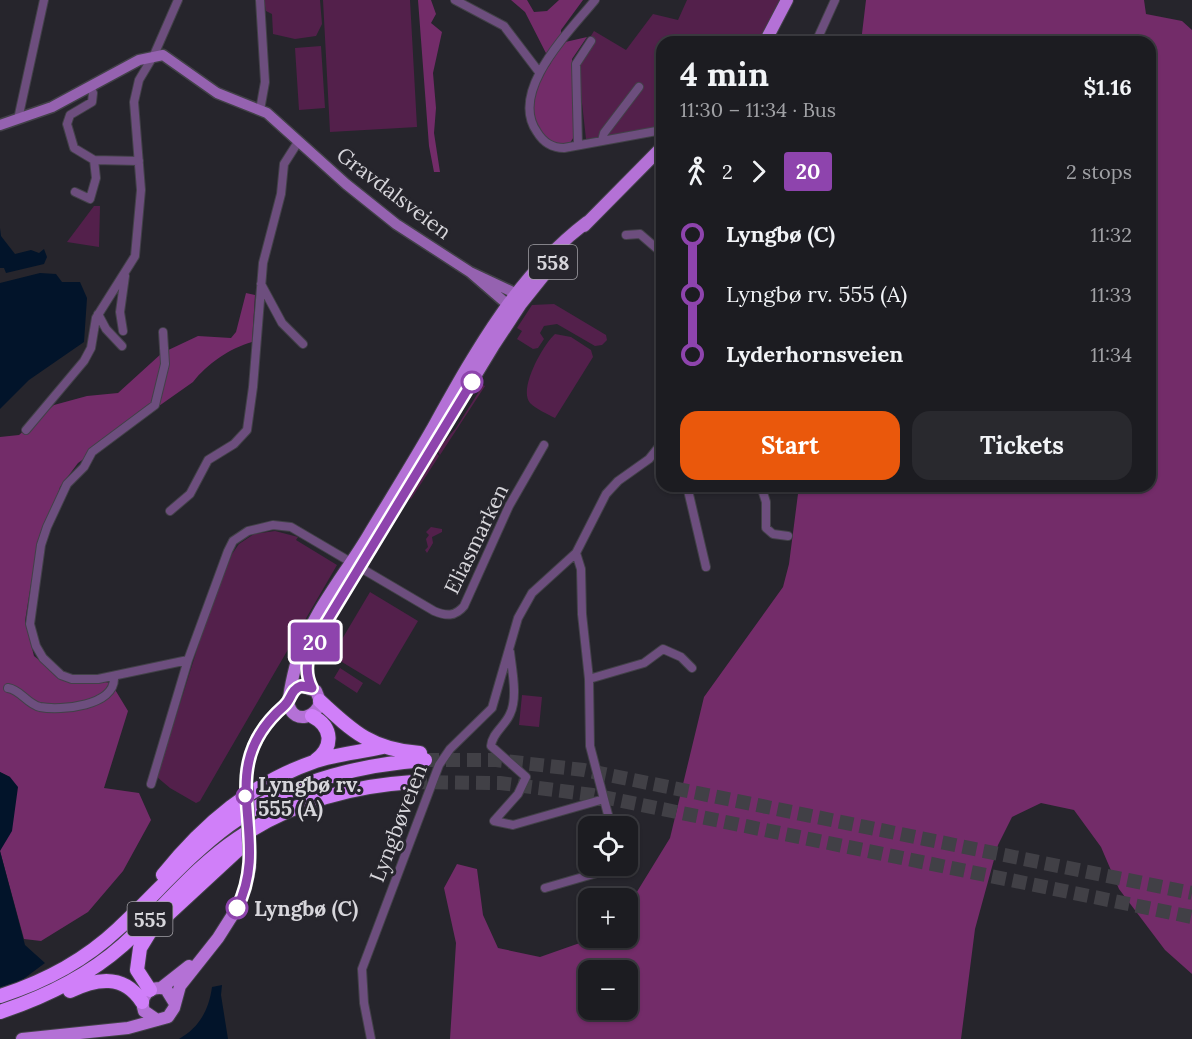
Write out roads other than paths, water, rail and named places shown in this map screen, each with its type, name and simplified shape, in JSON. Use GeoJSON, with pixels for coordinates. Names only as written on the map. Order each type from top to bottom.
{"type":"FeatureCollection","features":[{"type":"Feature","properties":{"kind":"highway","name":"555"},"geometry":{"type":"LineString","coordinates":[[0,996],[67,967],[117,930],[213,838],[266,801],[315,779],[345,771],[424,757],[383,747],[348,728],[320,701]]}},
{"type":"Feature","properties":{"kind":"highway"},"geometry":{"type":"LineString","coordinates":[[312,716],[326,727],[329,736],[325,752],[315,762]]}},
{"type":"Feature","properties":{"kind":"highway","name":"555"},"geometry":{"type":"LineString","coordinates":[[117,930],[178,856],[226,809],[276,778],[315,762],[383,747]]}},
{"type":"Feature","properties":{"kind":"highway","name":"555"},"geometry":{"type":"LineString","coordinates":[[0,1013],[49,993],[109,956],[217,854],[255,828],[290,809],[342,792],[413,782]]}},
{"type":"Feature","properties":{"kind":"highway","name":"555"},"geometry":{"type":"LineString","coordinates":[[155,989],[137,970],[140,948],[146,936],[221,864],[290,809]]}},
{"type":"Feature","properties":{"kind":"highway","name":"555"},"geometry":{"type":"LineString","coordinates":[[0,1013],[24,1011],[98,981],[114,981],[127,985],[142,1004]]}},
{"type":"Feature","properties":{"kind":"main road"},"geometry":{"type":"LineString","coordinates":[[768,36],[788,0]]}},
{"type":"Feature","properties":{"kind":"main road"},"geometry":{"type":"LineString","coordinates":[[0,125],[52,107],[129,65],[154,55]]}},
{"type":"Feature","properties":{"kind":"main road","name":"Gravdalsveien"},"geometry":{"type":"LineString","coordinates":[[154,55],[172,59],[218,93],[260,110],[396,224],[470,272],[507,304]]}},
{"type":"Feature","properties":{"kind":"main road","name":"558"},"geometry":{"type":"LineString","coordinates":[[320,701],[306,671],[309,653],[355,564],[507,304],[548,256],[587,222],[656,153]]}},
{"type":"Feature","properties":{"kind":"main road","name":"558"},"geometry":{"type":"LineString","coordinates":[[290,697],[298,658],[308,635],[521,304],[587,222]]}},
{"type":"Feature","properties":{"kind":"main road","name":"Gravdalsveien"},"geometry":{"type":"LineString","coordinates":[[470,272],[515,293]]}},
{"type":"Feature","properties":{"kind":"main road"},"geometry":{"type":"LineString","coordinates":[[507,304],[521,304],[515,293]]}},
{"type":"Feature","properties":{"kind":"main road"},"geometry":{"type":"LineString","coordinates":[[22,1039],[114,1029],[168,1017],[180,986],[242,898],[250,866],[246,776],[250,750],[265,725],[301,686],[312,688]]}},
{"type":"Feature","properties":{"kind":"main road"},"geometry":{"type":"LineString","coordinates":[[290,697],[291,710],[297,716]]}},
{"type":"Feature","properties":{"kind":"main road"},"geometry":{"type":"LineString","coordinates":[[265,725],[297,716],[312,716],[320,701]]}},
{"type":"Feature","properties":{"kind":"main road"},"geometry":{"type":"LineString","coordinates":[[114,1029],[134,1017],[155,989],[208,949]]}},
{"type":"Feature","properties":{"kind":"main road"},"geometry":{"type":"LineString","coordinates":[[155,989],[170,993],[174,1002]]}},
{"type":"Feature","properties":{"kind":"main road"},"geometry":{"type":"LineString","coordinates":[[142,1004],[147,1015],[157,1020]]}},
{"type":"Feature","properties":{"kind":"street"},"geometry":{"type":"LineString","coordinates":[[18,119],[44,0]]}},
{"type":"Feature","properties":{"kind":"street"},"geometry":{"type":"LineString","coordinates":[[26,430],[84,361],[91,348],[98,314],[125,274],[138,245],[141,190],[134,102],[139,80],[154,55],[178,0]]}},
{"type":"Feature","properties":{"kind":"street"},"geometry":{"type":"LineString","coordinates":[[260,0],[265,82],[260,110]]}},
{"type":"Feature","properties":{"kind":"street"},"geometry":{"type":"LineString","coordinates":[[455,0],[504,26],[539,72]]}},
{"type":"Feature","properties":{"kind":"street"},"geometry":{"type":"LineString","coordinates":[[595,0],[539,72],[529,105],[535,129],[542,138],[558,148],[656,131]]}},
{"type":"Feature","properties":{"kind":"street"},"geometry":{"type":"LineString","coordinates":[[819,36],[835,0]]}},
{"type":"Feature","properties":{"kind":"street"},"geometry":{"type":"LineString","coordinates":[[578,145],[576,64],[591,41]]}},
{"type":"Feature","properties":{"kind":"street"},"geometry":{"type":"LineString","coordinates":[[90,87],[93,93],[92,102],[70,115],[67,124],[74,148],[94,160],[139,161]]}},
{"type":"Feature","properties":{"kind":"street"},"geometry":{"type":"LineString","coordinates":[[602,140],[604,133],[639,87]]}},
{"type":"Feature","properties":{"kind":"street"},"geometry":{"type":"LineString","coordinates":[[170,511],[190,494],[208,460],[234,444],[247,430],[253,387],[260,282],[281,194],[284,164],[298,142]]}},
{"type":"Feature","properties":{"kind":"street"},"geometry":{"type":"LineString","coordinates":[[75,192],[91,198],[96,178],[94,160]]}},
{"type":"Feature","properties":{"kind":"street"},"geometry":{"type":"LineString","coordinates":[[626,236],[640,234],[656,248]]}},
{"type":"Feature","properties":{"kind":"street"},"geometry":{"type":"LineString","coordinates":[[123,331],[120,312],[125,274]]}},
{"type":"Feature","properties":{"kind":"street"},"geometry":{"type":"LineString","coordinates":[[260,282],[282,323],[303,344]]}},
{"type":"Feature","properties":{"kind":"street"},"geometry":{"type":"LineString","coordinates":[[98,314],[106,329],[122,346]]}},
{"type":"Feature","properties":{"kind":"street"},"geometry":{"type":"LineString","coordinates":[[163,332],[165,364],[155,405],[92,452],[84,467],[67,484],[41,545],[30,613],[36,646],[51,667],[61,675],[83,681],[188,660]]}},
{"type":"Feature","properties":{"kind":"street","name":"Eliasmarken"},"geometry":{"type":"LineString","coordinates":[[355,564],[434,611],[448,615],[460,611],[509,506],[544,445]]}},
{"type":"Feature","properties":{"kind":"street","name":"Lyngbøveien"},"geometry":{"type":"LineString","coordinates":[[371,1039],[361,974],[439,765],[450,749],[492,708],[518,618],[532,593],[576,553],[606,494],[656,450]]}},
{"type":"Feature","properties":{"kind":"street"},"geometry":{"type":"LineString","coordinates":[[688,492],[705,567]]}},
{"type":"Feature","properties":{"kind":"street"},"geometry":{"type":"LineString","coordinates":[[763,492],[766,502],[766,528],[773,534],[788,536]]}},
{"type":"Feature","properties":{"kind":"street"},"geometry":{"type":"LineString","coordinates":[[151,784],[188,660],[221,563],[233,541],[248,531],[273,525],[291,527],[355,564]]}},
{"type":"Feature","properties":{"kind":"street"},"geometry":{"type":"LineString","coordinates":[[576,553],[581,569],[582,614],[589,679],[589,739],[608,816]]}},
{"type":"Feature","properties":{"kind":"street"},"geometry":{"type":"LineString","coordinates":[[510,648],[513,703],[510,714],[491,746],[526,777],[518,794],[494,819],[495,822],[507,824],[551,816],[604,799]]}},
{"type":"Feature","properties":{"kind":"street"},"geometry":{"type":"LineString","coordinates":[[589,679],[644,663],[663,649],[681,657],[692,668]]}},
{"type":"Feature","properties":{"kind":"street"},"geometry":{"type":"LineString","coordinates":[[8,688],[14,689],[40,707],[92,703],[113,687],[114,676]]}},
{"type":"Feature","properties":{"kind":"street"},"geometry":{"type":"LineString","coordinates":[[545,888],[586,876]]}},
{"type":"Feature","properties":{"kind":"water"},"geometry":{"type":"Polygon","coordinates":[[[0,228],[1,236],[15,254],[31,250],[39,253],[44,249],[47,257],[44,264],[6,273],[4,268],[0,268],[0,228]]]}},
{"type":"Feature","properties":{"kind":"water"},"geometry":{"type":"Polygon","coordinates":[[[40,273],[56,274],[62,282],[80,282],[87,298],[84,342],[29,380],[0,409],[0,283],[40,273]]]}},
{"type":"Feature","properties":{"kind":"water"},"geometry":{"type":"Polygon","coordinates":[[[0,772],[10,777],[18,787],[12,831],[0,851],[0,772]]]}},
{"type":"Feature","properties":{"kind":"water"},"geometry":{"type":"Polygon","coordinates":[[[0,851],[25,945],[45,963],[10,989],[0,989],[0,851]]]}},
{"type":"Feature","properties":{"kind":"water"},"geometry":{"type":"Polygon","coordinates":[[[222,985],[221,995],[228,1039],[179,1039],[193,1029],[202,1017],[209,1003],[212,987],[222,985]]]}},
{"type":"Feature","properties":{"kind":"tunnel"},"geometry":{"type":"LineString","coordinates":[[425,760],[496,760],[584,770],[1192,893]]}},
{"type":"Feature","properties":{"kind":"tunnel"},"geometry":{"type":"LineString","coordinates":[[413,782],[500,783],[593,795],[1192,917]]}},
{"type":"Feature","properties":{"kind":"place","name":"Lyngbø rv. 555 (A)"},"geometry":{"type":"Point","coordinates":[245,796]}},
{"type":"Feature","properties":{"kind":"place","name":"Lyngbø (C)"},"geometry":{"type":"Point","coordinates":[237,908]}}]}
